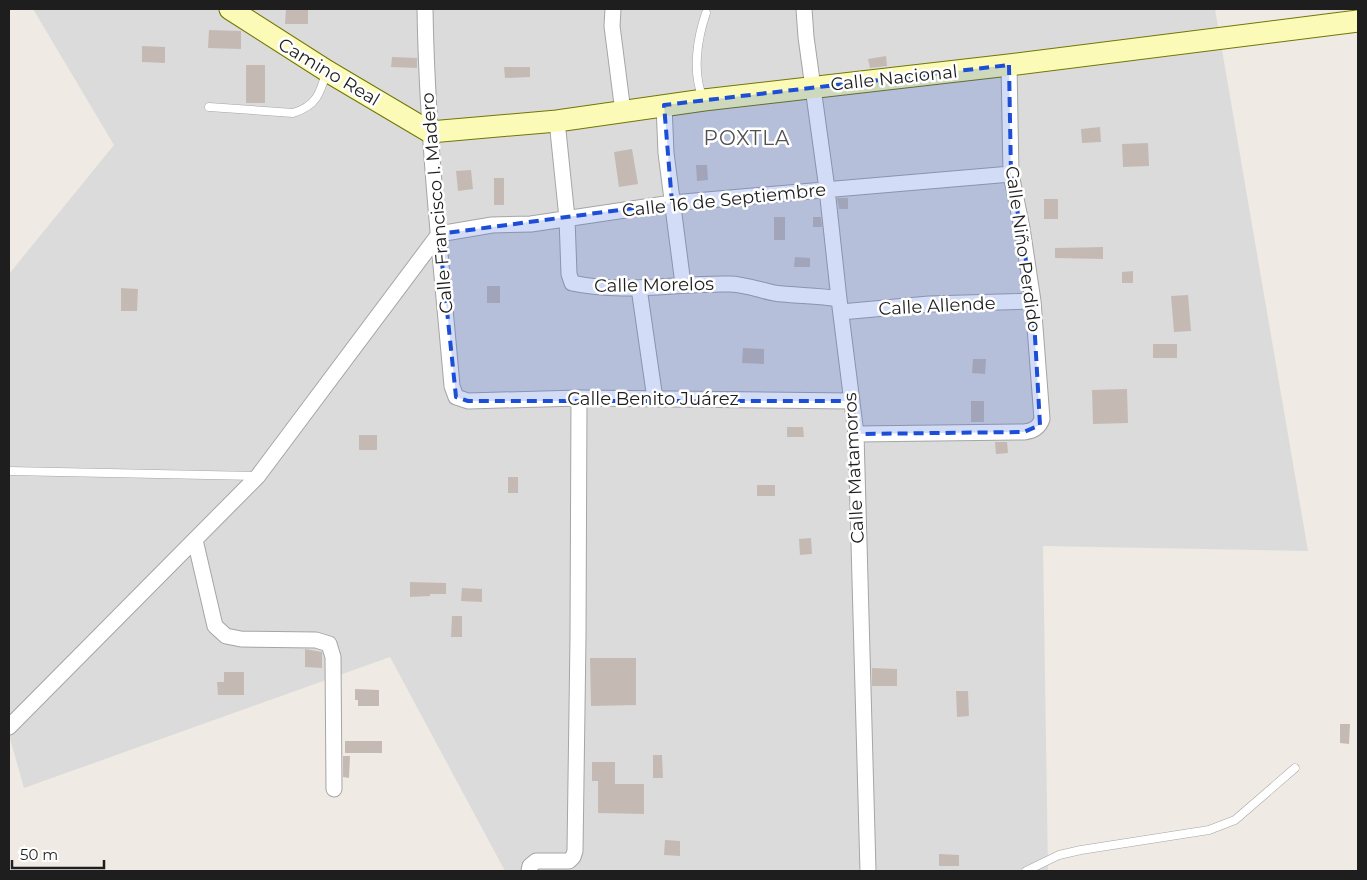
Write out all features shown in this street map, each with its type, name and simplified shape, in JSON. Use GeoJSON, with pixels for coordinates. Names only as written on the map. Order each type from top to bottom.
{"type":"FeatureCollection","features":[{"type":"Feature","properties":{"kind":"street","name":"Camino Real"},"geometry":{"type":"LineString","coordinates":[[230,9],[327,71],[430,132]]}},
{"type":"Feature","properties":{"kind":"street","name":"Calle Francisco I. Madero"},"geometry":{"type":"LineString","coordinates":[[425,9],[430,132],[452,386],[456,397]]}},
{"type":"Feature","properties":{"kind":"street"},"geometry":{"type":"LineString","coordinates":[[613,9],[612,26],[622,112]]}},
{"type":"Feature","properties":{"kind":"street","name":"Calle Matamoros"},"geometry":{"type":"LineString","coordinates":[[804,9],[856,434],[870,871]]}},
{"type":"Feature","properties":{"kind":"street","name":"Calle Nacional"},"geometry":{"type":"LineString","coordinates":[[430,132],[557,121],[704,100],[1009,65],[1358,21]]}},
{"type":"Feature","properties":{"kind":"street","name":"Calle Niño Perdido"},"geometry":{"type":"LineString","coordinates":[[856,434],[1024,432],[1035,430],[1040,425],[1042,419],[1033,301],[1022,228],[1011,174],[1009,65]]}},
{"type":"Feature","properties":{"kind":"street"},"geometry":{"type":"LineString","coordinates":[[664,106],[666,153],[683,284]]}},
{"type":"Feature","properties":{"kind":"street","name":"Calle Morelos"},"geometry":{"type":"LineString","coordinates":[[557,121],[569,274],[572,284],[639,288],[683,284],[732,284],[775,293],[825,296],[840,306]]}},
{"type":"Feature","properties":{"kind":"street","name":"Calle 16 de Septiembre"},"geometry":{"type":"LineString","coordinates":[[439,234],[492,225],[531,224],[672,203],[1011,174]]}},
{"type":"Feature","properties":{"kind":"street"},"geometry":{"type":"LineString","coordinates":[[9,727],[258,476],[439,234]]}},
{"type":"Feature","properties":{"kind":"street"},"geometry":{"type":"LineString","coordinates":[[639,288],[655,399]]}},
{"type":"Feature","properties":{"kind":"street","name":"Calle Allende"},"geometry":{"type":"LineString","coordinates":[[840,306],[1033,301]]}},
{"type":"Feature","properties":{"kind":"street","name":"Calle Benito Juárez"},"geometry":{"type":"LineString","coordinates":[[456,397],[468,402],[579,398],[852,401]]}},
{"type":"Feature","properties":{"kind":"street"},"geometry":{"type":"LineString","coordinates":[[529,871],[530,866],[536,861],[569,860],[573,857],[574,851],[578,637],[579,398]]}},
{"type":"Feature","properties":{"kind":"street"},"geometry":{"type":"LineString","coordinates":[[195,540],[215,626],[226,636],[240,639],[316,640],[329,644],[333,658],[334,788]]}},
{"type":"Feature","properties":{"kind":"lane"},"geometry":{"type":"LineString","coordinates":[[704,100],[697,76],[701,28],[706,13]]}},
{"type":"Feature","properties":{"kind":"lane"},"geometry":{"type":"LineString","coordinates":[[209,107],[293,113],[306,109],[317,99],[327,71]]}},
{"type":"Feature","properties":{"kind":"lane"},"geometry":{"type":"LineString","coordinates":[[9,471],[258,476]]}},
{"type":"Feature","properties":{"kind":"lane"},"geometry":{"type":"LineString","coordinates":[[1026,871],[1066,854],[1209,830],[1235,820],[1295,768]]}},
{"type":"Feature","properties":{"kind":"highlighted area"},"geometry":{"type":"Polygon","coordinates":[[[1009,65],[1011,174],[1033,301],[1040,425],[1024,432],[856,434],[852,401],[468,401],[456,397],[439,234],[672,203],[664,105],[1009,65]]]}},
{"type":"Feature","properties":{"kind":"shaded area"},"geometry":{"type":"Polygon","coordinates":[[[33,9],[1215,9],[1308,551],[1043,546],[1048,871],[505,871],[390,657],[24,788],[9,735],[9,274],[114,145],[33,9]]]}},
{"type":"Feature","properties":{"kind":"building"},"geometry":{"type":"Polygon","coordinates":[[[286,9],[308,9],[308,24],[285,24],[286,9]]]}},
{"type":"Feature","properties":{"kind":"building"},"geometry":{"type":"Polygon","coordinates":[[[209,30],[241,31],[241,49],[208,48],[209,30]]]}},
{"type":"Feature","properties":{"kind":"building"},"geometry":{"type":"Polygon","coordinates":[[[142,46],[165,47],[165,63],[142,62],[142,46]]]}},
{"type":"Feature","properties":{"kind":"building"},"geometry":{"type":"Polygon","coordinates":[[[886,56],[887,66],[870,68],[868,59],[886,56]]]}},
{"type":"Feature","properties":{"kind":"building"},"geometry":{"type":"Polygon","coordinates":[[[392,57],[417,58],[417,68],[391,67],[392,57]]]}},
{"type":"Feature","properties":{"kind":"building"},"geometry":{"type":"Polygon","coordinates":[[[246,65],[265,65],[265,103],[246,103],[246,65]]]}},
{"type":"Feature","properties":{"kind":"building"},"geometry":{"type":"Polygon","coordinates":[[[504,67],[530,67],[530,77],[505,78],[504,67]]]}},
{"type":"Feature","properties":{"kind":"building"},"geometry":{"type":"Polygon","coordinates":[[[1100,127],[1101,142],[1082,143],[1081,129],[1100,127]]]}},
{"type":"Feature","properties":{"kind":"building"},"geometry":{"type":"Polygon","coordinates":[[[1148,143],[1149,166],[1123,167],[1122,144],[1148,143]]]}},
{"type":"Feature","properties":{"kind":"building"},"geometry":{"type":"Polygon","coordinates":[[[632,149],[638,184],[619,187],[614,152],[632,149]]]}},
{"type":"Feature","properties":{"kind":"building"},"geometry":{"type":"Polygon","coordinates":[[[696,165],[707,165],[708,180],[697,181],[696,165]]]}},
{"type":"Feature","properties":{"kind":"building"},"geometry":{"type":"Polygon","coordinates":[[[471,170],[473,189],[458,191],[456,171],[471,170]]]}},
{"type":"Feature","properties":{"kind":"building"},"geometry":{"type":"Polygon","coordinates":[[[494,178],[504,178],[504,205],[494,205],[494,178]]]}},
{"type":"Feature","properties":{"kind":"building"},"geometry":{"type":"Polygon","coordinates":[[[837,198],[848,198],[848,209],[839,209],[837,198]]]}},
{"type":"Feature","properties":{"kind":"building"},"geometry":{"type":"Polygon","coordinates":[[[1044,199],[1058,199],[1058,219],[1044,219],[1044,199]]]}},
{"type":"Feature","properties":{"kind":"building"},"geometry":{"type":"Polygon","coordinates":[[[774,217],[785,217],[785,240],[774,240],[774,217]]]}},
{"type":"Feature","properties":{"kind":"building"},"geometry":{"type":"Polygon","coordinates":[[[813,217],[821,217],[822,227],[813,227],[813,217]]]}},
{"type":"Feature","properties":{"kind":"building"},"geometry":{"type":"Polygon","coordinates":[[[1103,247],[1103,259],[1055,258],[1055,248],[1103,247]]]}},
{"type":"Feature","properties":{"kind":"building"},"geometry":{"type":"Polygon","coordinates":[[[795,257],[810,258],[810,267],[794,267],[795,257]]]}},
{"type":"Feature","properties":{"kind":"building"},"geometry":{"type":"Polygon","coordinates":[[[1133,271],[1133,283],[1122,283],[1122,272],[1133,271]]]}},
{"type":"Feature","properties":{"kind":"building"},"geometry":{"type":"Polygon","coordinates":[[[487,286],[500,286],[500,303],[487,303],[487,286]]]}},
{"type":"Feature","properties":{"kind":"building"},"geometry":{"type":"Polygon","coordinates":[[[121,288],[138,289],[137,311],[121,311],[121,288]]]}},
{"type":"Feature","properties":{"kind":"building"},"geometry":{"type":"Polygon","coordinates":[[[1188,295],[1191,331],[1174,332],[1171,296],[1188,295]]]}},
{"type":"Feature","properties":{"kind":"building"},"geometry":{"type":"Polygon","coordinates":[[[1153,344],[1177,344],[1177,358],[1153,358],[1153,344]]]}},
{"type":"Feature","properties":{"kind":"building"},"geometry":{"type":"Polygon","coordinates":[[[743,348],[764,349],[764,364],[742,363],[743,348]]]}},
{"type":"Feature","properties":{"kind":"building"},"geometry":{"type":"Polygon","coordinates":[[[973,359],[986,359],[985,374],[972,373],[973,359]]]}},
{"type":"Feature","properties":{"kind":"building"},"geometry":{"type":"Polygon","coordinates":[[[1127,389],[1128,423],[1093,424],[1092,390],[1127,389]]]}},
{"type":"Feature","properties":{"kind":"building"},"geometry":{"type":"Polygon","coordinates":[[[971,401],[984,401],[984,422],[971,422],[971,401]]]}},
{"type":"Feature","properties":{"kind":"building"},"geometry":{"type":"Polygon","coordinates":[[[787,427],[803,427],[804,437],[787,437],[787,427]]]}},
{"type":"Feature","properties":{"kind":"building"},"geometry":{"type":"Polygon","coordinates":[[[359,435],[377,435],[377,450],[359,450],[359,435]]]}},
{"type":"Feature","properties":{"kind":"building"},"geometry":{"type":"Polygon","coordinates":[[[995,442],[1007,442],[1008,453],[996,454],[995,442]]]}},
{"type":"Feature","properties":{"kind":"building"},"geometry":{"type":"Polygon","coordinates":[[[508,477],[518,477],[518,493],[508,493],[508,477]]]}},
{"type":"Feature","properties":{"kind":"building"},"geometry":{"type":"Polygon","coordinates":[[[757,485],[775,485],[775,496],[757,496],[757,485]]]}},
{"type":"Feature","properties":{"kind":"building"},"geometry":{"type":"Polygon","coordinates":[[[811,538],[812,554],[800,555],[799,539],[811,538]]]}},
{"type":"Feature","properties":{"kind":"building"},"geometry":{"type":"Polygon","coordinates":[[[410,582],[446,583],[446,594],[410,597],[410,582]]]}},
{"type":"Feature","properties":{"kind":"building"},"geometry":{"type":"Polygon","coordinates":[[[462,588],[482,589],[482,602],[461,601],[462,588]]]}},
{"type":"Feature","properties":{"kind":"building"},"geometry":{"type":"Polygon","coordinates":[[[452,616],[462,616],[462,637],[451,637],[452,616]]]}},
{"type":"Feature","properties":{"kind":"building"},"geometry":{"type":"Polygon","coordinates":[[[305,649],[322,652],[322,668],[305,667],[305,649]]]}},
{"type":"Feature","properties":{"kind":"building"},"geometry":{"type":"Polygon","coordinates":[[[590,658],[636,658],[636,705],[591,706],[590,658]]]}},
{"type":"Feature","properties":{"kind":"building"},"geometry":{"type":"Polygon","coordinates":[[[872,668],[897,669],[897,686],[872,686],[872,668]]]}},
{"type":"Feature","properties":{"kind":"building"},"geometry":{"type":"Polygon","coordinates":[[[224,672],[244,672],[244,695],[218,695],[217,682],[224,682],[224,672]]]}},
{"type":"Feature","properties":{"kind":"building"},"geometry":{"type":"Polygon","coordinates":[[[355,689],[379,690],[379,706],[358,706],[358,700],[355,700],[355,689]]]}},
{"type":"Feature","properties":{"kind":"building"},"geometry":{"type":"Polygon","coordinates":[[[956,691],[968,691],[969,716],[957,717],[956,691]]]}},
{"type":"Feature","properties":{"kind":"building"},"geometry":{"type":"Polygon","coordinates":[[[1340,724],[1350,724],[1349,744],[1340,743],[1340,724]]]}},
{"type":"Feature","properties":{"kind":"building"},"geometry":{"type":"Polygon","coordinates":[[[345,741],[382,741],[382,753],[345,753],[345,741]]]}},
{"type":"Feature","properties":{"kind":"building"},"geometry":{"type":"Polygon","coordinates":[[[653,755],[662,755],[663,778],[653,778],[653,755]]]}},
{"type":"Feature","properties":{"kind":"building"},"geometry":{"type":"Polygon","coordinates":[[[343,756],[350,756],[349,778],[343,777],[343,756]]]}},
{"type":"Feature","properties":{"kind":"building"},"geometry":{"type":"Polygon","coordinates":[[[592,762],[615,762],[615,784],[644,784],[644,814],[598,813],[598,781],[592,781],[592,762]]]}},
{"type":"Feature","properties":{"kind":"building"},"geometry":{"type":"Polygon","coordinates":[[[665,840],[680,841],[680,856],[664,855],[665,840]]]}},
{"type":"Feature","properties":{"kind":"building"},"geometry":{"type":"Polygon","coordinates":[[[939,854],[959,855],[959,866],[939,866],[939,854]]]}},
{"type":"Feature","properties":{"kind":"district","name":"POXTLA"},"geometry":{"type":"Point","coordinates":[747,138]}}]}
